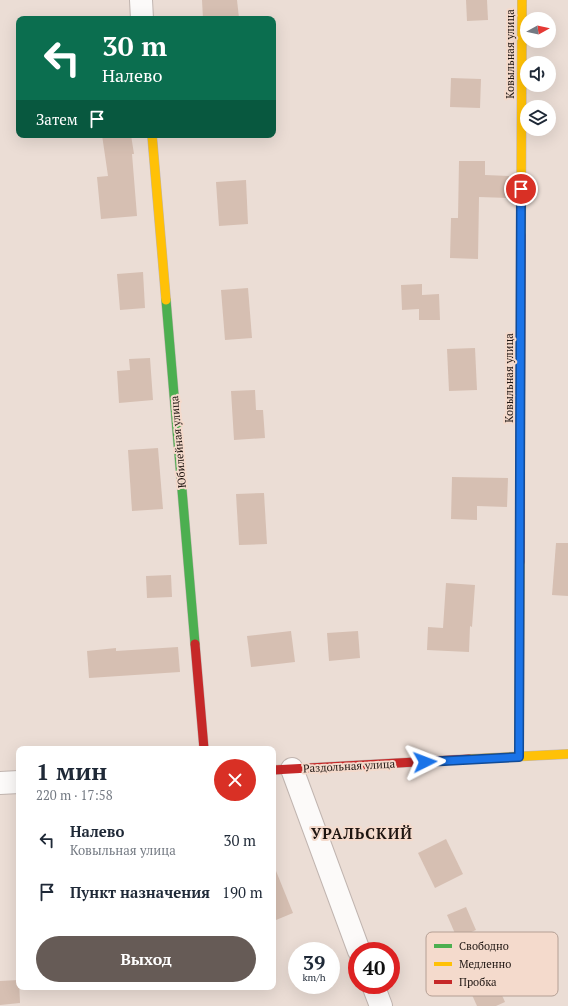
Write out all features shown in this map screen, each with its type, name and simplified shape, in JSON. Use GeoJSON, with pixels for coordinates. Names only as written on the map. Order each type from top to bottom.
{"type":"FeatureCollection","features":[{"type":"Feature","properties":{"kind":"street"},"geometry":{"type":"LineString","coordinates":[[141,0],[142,16]]}},
{"type":"Feature","properties":{"kind":"street","name":"Ковыльная улица"},"geometry":{"type":"LineString","coordinates":[[519,757],[522,0]]}},
{"type":"Feature","properties":{"kind":"street","name":"Юбилейная улица"},"geometry":{"type":"LineString","coordinates":[[152,138],[204,746]]}},
{"type":"Feature","properties":{"kind":"street","name":"Раздольная улица"},"geometry":{"type":"LineString","coordinates":[[283,770],[568,754]]}},
{"type":"Feature","properties":{"kind":"street"},"geometry":{"type":"LineString","coordinates":[[283,770],[355,942]]}},
{"type":"Feature","properties":{"kind":"street"},"geometry":{"type":"LineString","coordinates":[[0,783],[16,782]]}},
{"type":"Feature","properties":{"kind":"street"},"geometry":{"type":"LineString","coordinates":[[376,994],[381,1006]]}},
{"type":"Feature","properties":{"kind":"building"},"geometry":{"type":"Polygon","coordinates":[[[202,0],[237,0],[239,16],[203,16],[202,0]]]}},
{"type":"Feature","properties":{"kind":"building"},"geometry":{"type":"Polygon","coordinates":[[[466,0],[487,0],[488,20],[467,21],[466,0]]]}},
{"type":"Feature","properties":{"kind":"building"},"geometry":{"type":"Polygon","coordinates":[[[451,78],[481,79],[480,108],[450,107],[451,78]]]}},
{"type":"Feature","properties":{"kind":"building"},"geometry":{"type":"Polygon","coordinates":[[[102,138],[131,138],[134,154],[132,154],[137,216],[101,219],[97,177],[108,176],[102,138]]]}},
{"type":"Feature","properties":{"kind":"building"},"geometry":{"type":"Polygon","coordinates":[[[459,161],[485,161],[485,175],[509,176],[509,198],[479,197],[478,259],[450,258],[451,218],[458,218],[459,161]]]}},
{"type":"Feature","properties":{"kind":"building"},"geometry":{"type":"Polygon","coordinates":[[[246,180],[248,224],[219,226],[216,182],[246,180]]]}},
{"type":"Feature","properties":{"kind":"building"},"geometry":{"type":"Polygon","coordinates":[[[143,272],[145,308],[120,310],[117,274],[143,272]]]}},
{"type":"Feature","properties":{"kind":"building"},"geometry":{"type":"Polygon","coordinates":[[[422,284],[422,295],[439,294],[440,320],[419,320],[419,309],[402,310],[401,285],[422,284]]]}},
{"type":"Feature","properties":{"kind":"building"},"geometry":{"type":"Polygon","coordinates":[[[248,288],[252,338],[225,340],[221,290],[248,288]]]}},
{"type":"Feature","properties":{"kind":"building"},"geometry":{"type":"Polygon","coordinates":[[[475,348],[477,390],[449,391],[447,349],[475,348]]]}},
{"type":"Feature","properties":{"kind":"building"},"geometry":{"type":"Polygon","coordinates":[[[150,358],[153,400],[119,403],[117,371],[130,370],[129,359],[150,358]]]}},
{"type":"Feature","properties":{"kind":"building"},"geometry":{"type":"Polygon","coordinates":[[[255,390],[256,410],[263,410],[265,438],[234,440],[231,391],[255,390]]]}},
{"type":"Feature","properties":{"kind":"building"},"geometry":{"type":"Polygon","coordinates":[[[158,448],[163,509],[132,511],[128,450],[158,448]]]}},
{"type":"Feature","properties":{"kind":"building"},"geometry":{"type":"Polygon","coordinates":[[[452,477],[508,478],[507,507],[477,506],[477,520],[451,519],[452,477]]]}},
{"type":"Feature","properties":{"kind":"building"},"geometry":{"type":"Polygon","coordinates":[[[264,493],[267,544],[239,545],[236,494],[264,493]]]}},
{"type":"Feature","properties":{"kind":"building"},"geometry":{"type":"Polygon","coordinates":[[[556,543],[568,543],[568,596],[552,595],[556,543]]]}},
{"type":"Feature","properties":{"kind":"building"},"geometry":{"type":"Polygon","coordinates":[[[171,575],[172,597],[147,598],[146,576],[171,575]]]}},
{"type":"Feature","properties":{"kind":"building"},"geometry":{"type":"Polygon","coordinates":[[[446,583],[475,585],[472,627],[470,626],[469,652],[427,650],[428,627],[443,628],[446,583]]]}},
{"type":"Feature","properties":{"kind":"building"},"geometry":{"type":"Polygon","coordinates":[[[291,631],[295,662],[251,667],[247,636],[291,631]]]}},
{"type":"Feature","properties":{"kind":"building"},"geometry":{"type":"Polygon","coordinates":[[[358,631],[360,658],[329,661],[327,633],[358,631]]]}},
{"type":"Feature","properties":{"kind":"building"},"geometry":{"type":"Polygon","coordinates":[[[178,647],[180,672],[89,678],[87,651],[116,648],[116,651],[178,647]]]}},
{"type":"Feature","properties":{"kind":"building"},"geometry":{"type":"Polygon","coordinates":[[[446,839],[463,874],[435,888],[418,853],[446,839]]]}},
{"type":"Feature","properties":{"kind":"building"},"geometry":{"type":"Polygon","coordinates":[[[276,871],[293,913],[276,920],[276,871]]]}},
{"type":"Feature","properties":{"kind":"building"},"geometry":{"type":"Polygon","coordinates":[[[466,907],[476,930],[471,932],[454,932],[447,915],[466,907]]]}},
{"type":"Feature","properties":{"kind":"building"},"geometry":{"type":"Polygon","coordinates":[[[16,980],[16,990],[19,990],[20,1003],[0,1005],[0,981],[16,980]]]}},
{"type":"Feature","properties":{"kind":"building"},"geometry":{"type":"Polygon","coordinates":[[[473,996],[502,996],[505,1002],[496,1006],[477,1006],[473,996]]]}},
{"type":"Feature","properties":{"kind":"traffic: fast"},"geometry":{"type":"LineString","coordinates":[[166,300],[195,644]]}},
{"type":"Feature","properties":{"kind":"traffic: slow"},"geometry":{"type":"LineString","coordinates":[[521,235],[522,0]]}},
{"type":"Feature","properties":{"kind":"traffic: slow"},"geometry":{"type":"LineString","coordinates":[[152,138],[166,300]]}},
{"type":"Feature","properties":{"kind":"traffic: slow"},"geometry":{"type":"LineString","coordinates":[[519,757],[520,562]]}},
{"type":"Feature","properties":{"kind":"traffic: slow"},"geometry":{"type":"LineString","coordinates":[[469,759],[568,754]]}},
{"type":"Feature","properties":{"kind":"traffic: jam"},"geometry":{"type":"LineString","coordinates":[[520,562],[521,235]]}},
{"type":"Feature","properties":{"kind":"traffic: jam"},"geometry":{"type":"LineString","coordinates":[[195,644],[204,746]]}},
{"type":"Feature","properties":{"kind":"traffic: jam"},"geometry":{"type":"LineString","coordinates":[[276,770],[469,759]]}},
{"type":"Feature","properties":{"kind":"district","name":"УРАЛЬСКИЙ"},"geometry":{"type":"Point","coordinates":[362,834]}},
{"type":"Feature","properties":{"kind":"route"},"geometry":{"type":"LineString","coordinates":[[425,762],[519,757],[521,189]]}}]}
